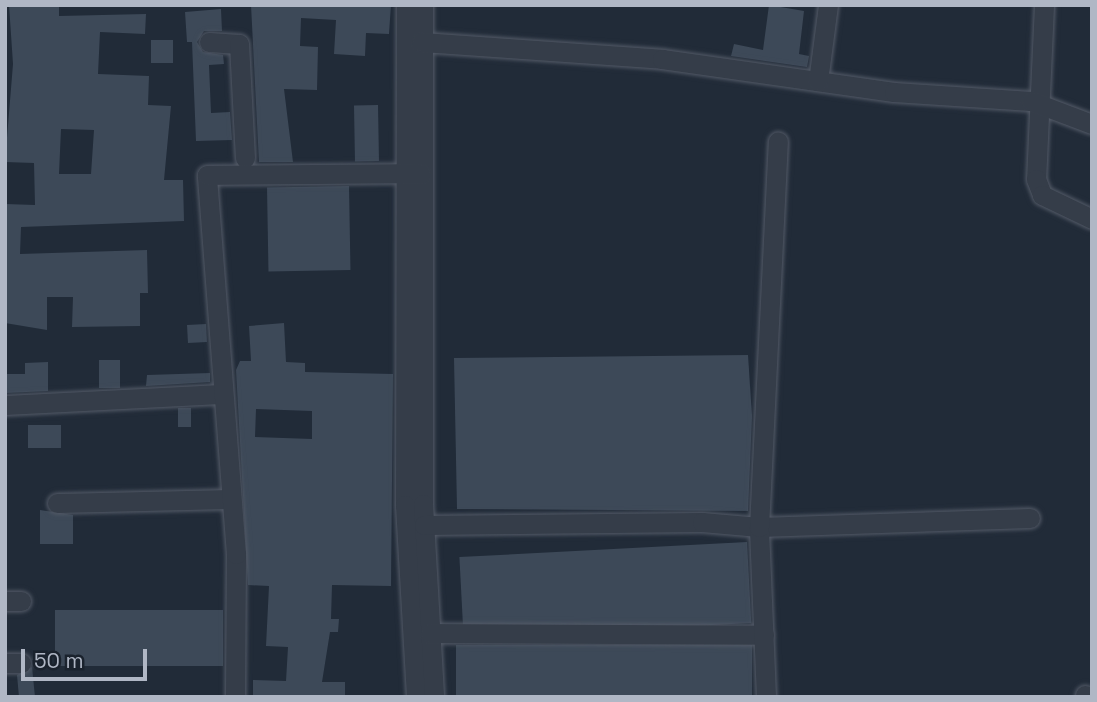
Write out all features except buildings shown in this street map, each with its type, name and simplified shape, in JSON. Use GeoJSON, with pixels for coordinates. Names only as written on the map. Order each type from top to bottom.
{"type":"FeatureCollection","features":[{"type":"Feature","properties":{"kind":"street"},"geometry":{"type":"LineString","coordinates":[[406,5],[424,525],[434,697]]}},
{"type":"Feature","properties":{"kind":"street"},"geometry":{"type":"LineString","coordinates":[[416,697],[405,505],[413,173],[423,5]]}},
{"type":"Feature","properties":{"kind":"street"},"geometry":{"type":"LineString","coordinates":[[818,81],[828,5]]}},
{"type":"Feature","properties":{"kind":"street"},"geometry":{"type":"LineString","coordinates":[[1044,5],[1036,179],[1042,195],[1092,219]]}},
{"type":"Feature","properties":{"kind":"street"},"geometry":{"type":"LineString","coordinates":[[209,42],[239,44],[245,166]]}},
{"type":"Feature","properties":{"kind":"street"},"geometry":{"type":"LineString","coordinates":[[421,42],[662,59],[818,81],[1038,104],[1092,124]]}},
{"type":"Feature","properties":{"kind":"street"},"geometry":{"type":"LineString","coordinates":[[766,697],[760,527],[778,141]]}},
{"type":"Feature","properties":{"kind":"street"},"geometry":{"type":"LineString","coordinates":[[235,697],[231,499],[221,394],[207,175],[245,166],[413,173]]}},
{"type":"Feature","properties":{"kind":"street"},"geometry":{"type":"LineString","coordinates":[[5,405],[221,394]]}},
{"type":"Feature","properties":{"kind":"street"},"geometry":{"type":"LineString","coordinates":[[58,503],[231,499]]}},
{"type":"Feature","properties":{"kind":"street"},"geometry":{"type":"LineString","coordinates":[[424,525],[702,522],[760,527],[1030,518]]}},
{"type":"Feature","properties":{"kind":"street"},"geometry":{"type":"LineString","coordinates":[[430,633],[764,635]]}}]}
